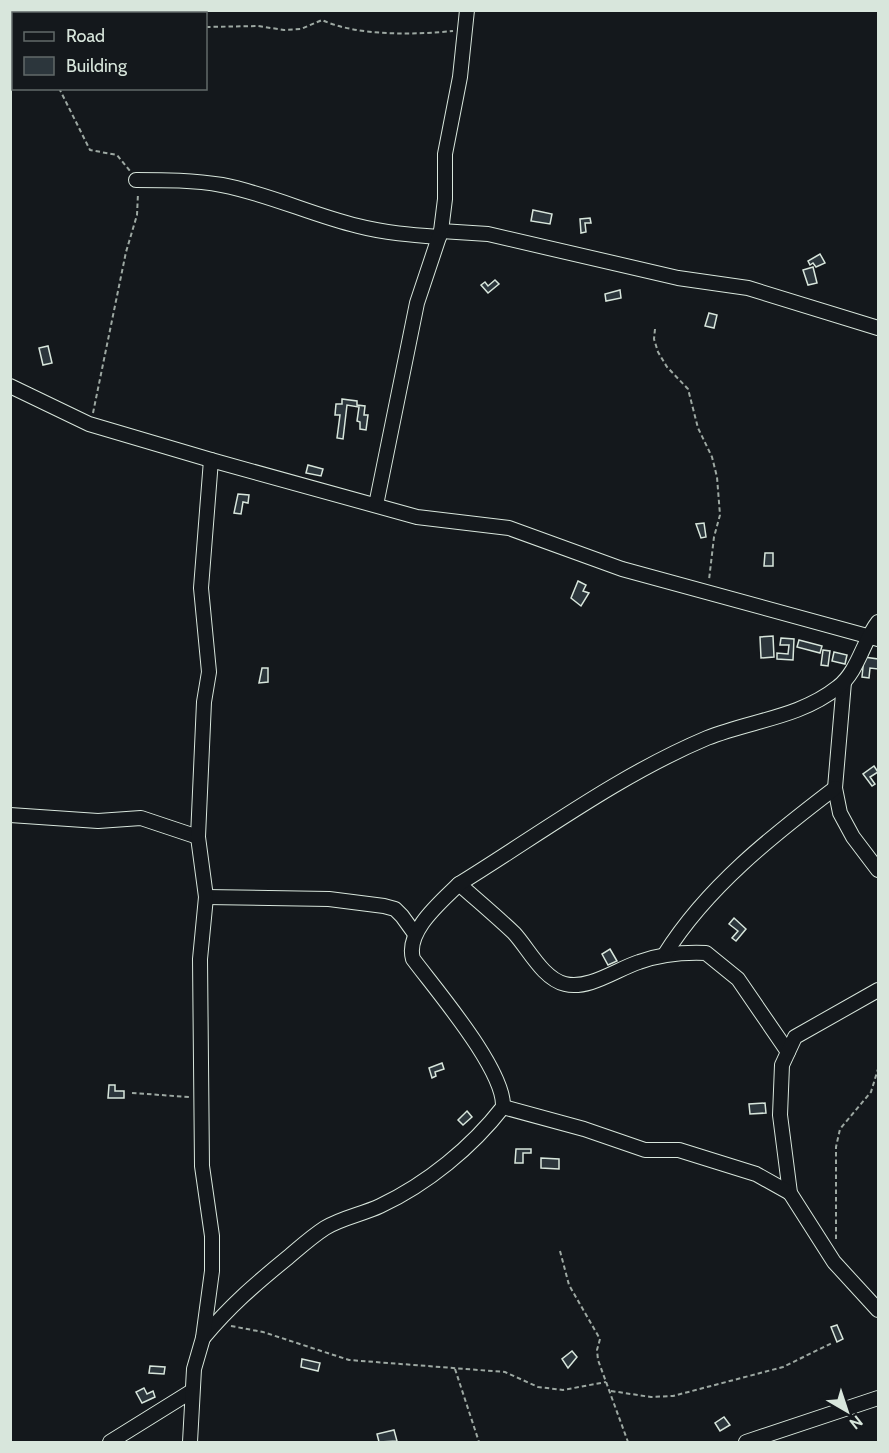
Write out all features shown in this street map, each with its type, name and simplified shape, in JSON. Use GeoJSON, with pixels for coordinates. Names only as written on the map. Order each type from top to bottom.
{"type":"FeatureCollection","features":[{"type":"Feature","properties":{"kind":"street"},"geometry":{"type":"LineString","coordinates":[[376,504],[417,303],[440,234],[445,199],[445,154],[460,77],[467,10]]}},
{"type":"Feature","properties":{"kind":"street"},"geometry":{"type":"LineString","coordinates":[[136,180],[186,181],[222,185],[268,197],[357,226],[394,234],[488,234],[678,278],[748,288],[879,328]]}},
{"type":"Feature","properties":{"kind":"street"},"geometry":{"type":"LineString","coordinates":[[10,386],[89,424],[211,460],[417,517],[509,528],[621,569],[706,594],[873,637]]}},
{"type":"Feature","properties":{"kind":"street"},"geometry":{"type":"LineString","coordinates":[[190,1443],[194,1369],[203,1338],[212,1271],[212,1236],[202,1175],[200,959],[206,897],[198,837],[204,702],[208,672],[201,588],[211,460]]}},
{"type":"Feature","properties":{"kind":"street"},"geometry":{"type":"LineString","coordinates":[[203,1338],[250,1288],[327,1227],[382,1205],[447,1163],[482,1131],[503,1107],[503,1092],[482,1053],[413,959],[410,945],[415,934],[459,884],[619,783],[708,738],[793,714],[816,702],[844,682],[873,637],[879,622]]}},
{"type":"Feature","properties":{"kind":"street"},"geometry":{"type":"LineString","coordinates":[[844,682],[835,788],[840,813],[853,837],[879,870]]}},
{"type":"Feature","properties":{"kind":"street"},"geometry":{"type":"LineString","coordinates":[[665,954],[698,907],[777,832],[835,788]]}},
{"type":"Feature","properties":{"kind":"street"},"geometry":{"type":"LineString","coordinates":[[10,815],[86,821],[141,818],[198,837]]}},
{"type":"Feature","properties":{"kind":"street"},"geometry":{"type":"LineString","coordinates":[[459,884],[514,934],[550,975],[564,984],[578,985],[665,954],[706,953],[738,979],[788,1052]]}},
{"type":"Feature","properties":{"kind":"street"},"geometry":{"type":"LineString","coordinates":[[206,897],[328,899],[384,906],[395,909],[415,934]]}},
{"type":"Feature","properties":{"kind":"street"},"geometry":{"type":"LineString","coordinates":[[879,990],[795,1037],[782,1065],[780,1114],[790,1193],[834,1262],[879,1310]]}},
{"type":"Feature","properties":{"kind":"street"},"geometry":{"type":"LineString","coordinates":[[503,1107],[585,1129],[645,1150],[679,1150],[756,1174],[790,1193]]}},
{"type":"Feature","properties":{"kind":"street"},"geometry":{"type":"LineString","coordinates":[[110,1443],[192,1391]]}},
{"type":"Feature","properties":{"kind":"street"},"geometry":{"type":"LineString","coordinates":[[746,1443],[879,1398]]}},
{"type":"Feature","properties":{"kind":"path"},"geometry":{"type":"LineString","coordinates":[[207,27],[258,26],[284,30],[302,29],[322,20],[336,27],[377,31],[435,33],[465,30]]}},
{"type":"Feature","properties":{"kind":"path"},"geometry":{"type":"LineString","coordinates":[[60,90],[90,150],[117,154],[136,180],[137,215],[126,252],[100,389],[89,424]]}},
{"type":"Feature","properties":{"kind":"path"},"geometry":{"type":"LineString","coordinates":[[655,329],[654,339],[658,352],[667,367],[688,389],[698,428],[712,457],[717,477],[720,515],[714,537],[706,594]]}},
{"type":"Feature","properties":{"kind":"path"},"geometry":{"type":"LineString","coordinates":[[834,1262],[836,1148],[840,1129],[871,1092],[879,1069]]}},
{"type":"Feature","properties":{"kind":"path"},"geometry":{"type":"LineString","coordinates":[[132,1093],[200,1098]]}},
{"type":"Feature","properties":{"kind":"path"},"geometry":{"type":"LineString","coordinates":[[560,1251],[569,1285],[600,1339],[597,1350],[598,1359],[628,1443]]}},
{"type":"Feature","properties":{"kind":"path"},"geometry":{"type":"LineString","coordinates":[[217,1322],[263,1332],[349,1360],[506,1372],[538,1387],[563,1390],[606,1382]]}},
{"type":"Feature","properties":{"kind":"path"},"geometry":{"type":"LineString","coordinates":[[611,1391],[651,1397],[673,1396],[783,1366],[832,1343]]}},
{"type":"Feature","properties":{"kind":"path"},"geometry":{"type":"LineString","coordinates":[[455,1369],[479,1443]]}},
{"type":"Feature","properties":{"kind":"building"},"geometry":{"type":"Polygon","coordinates":[[[533,210],[552,214],[550,224],[531,221],[533,210]]]}},
{"type":"Feature","properties":{"kind":"building"},"geometry":{"type":"Polygon","coordinates":[[[590,218],[591,223],[585,223],[586,232],[581,233],[580,219],[590,218]]]}},
{"type":"Feature","properties":{"kind":"building"},"geometry":{"type":"Polygon","coordinates":[[[820,254],[825,263],[816,267],[813,263],[810,265],[808,261],[820,254]]]}},
{"type":"Feature","properties":{"kind":"building"},"geometry":{"type":"Polygon","coordinates":[[[813,267],[817,283],[808,285],[803,270],[813,267]]]}},
{"type":"Feature","properties":{"kind":"building"},"geometry":{"type":"Polygon","coordinates":[[[495,280],[499,284],[488,293],[481,285],[485,282],[488,286],[495,280]]]}},
{"type":"Feature","properties":{"kind":"building"},"geometry":{"type":"Polygon","coordinates":[[[620,290],[621,298],[606,301],[605,294],[620,290]]]}},
{"type":"Feature","properties":{"kind":"building"},"geometry":{"type":"Polygon","coordinates":[[[709,313],[717,315],[714,328],[705,326],[709,313]]]}},
{"type":"Feature","properties":{"kind":"building"},"geometry":{"type":"Polygon","coordinates":[[[48,346],[52,363],[43,365],[39,348],[48,346]]]}},
{"type":"Feature","properties":{"kind":"building"},"geometry":{"type":"Polygon","coordinates":[[[342,399],[357,401],[357,405],[365,406],[364,415],[368,415],[366,430],[360,429],[360,422],[357,421],[359,407],[347,405],[343,439],[337,438],[340,415],[335,415],[336,404],[342,404],[342,399]]]}},
{"type":"Feature","properties":{"kind":"building"},"geometry":{"type":"Polygon","coordinates":[[[308,465],[323,469],[321,476],[306,473],[308,465]]]}},
{"type":"Feature","properties":{"kind":"building"},"geometry":{"type":"Polygon","coordinates":[[[238,494],[249,495],[248,503],[243,502],[241,514],[234,513],[238,494]]]}},
{"type":"Feature","properties":{"kind":"building"},"geometry":{"type":"Polygon","coordinates":[[[704,523],[706,537],[701,538],[696,524],[704,523]]]}},
{"type":"Feature","properties":{"kind":"building"},"geometry":{"type":"Polygon","coordinates":[[[765,553],[773,553],[773,566],[764,566],[765,553]]]}},
{"type":"Feature","properties":{"kind":"building"},"geometry":{"type":"Polygon","coordinates":[[[578,581],[586,585],[583,591],[589,593],[581,606],[571,598],[578,581]]]}},
{"type":"Feature","properties":{"kind":"building"},"geometry":{"type":"Polygon","coordinates":[[[773,636],[774,657],[761,658],[760,637],[773,636]]]}},
{"type":"Feature","properties":{"kind":"building"},"geometry":{"type":"Polygon","coordinates":[[[781,638],[794,639],[793,660],[777,659],[777,653],[788,654],[789,645],[780,645],[781,638]]]}},
{"type":"Feature","properties":{"kind":"building"},"geometry":{"type":"Polygon","coordinates":[[[799,640],[822,646],[820,653],[797,647],[799,640]]]}},
{"type":"Feature","properties":{"kind":"building"},"geometry":{"type":"Polygon","coordinates":[[[823,650],[830,651],[828,666],[821,665],[823,650]]]}},
{"type":"Feature","properties":{"kind":"building"},"geometry":{"type":"Polygon","coordinates":[[[834,652],[847,655],[845,664],[832,661],[834,652]]]}},
{"type":"Feature","properties":{"kind":"building"},"geometry":{"type":"Polygon","coordinates":[[[864,657],[878,659],[878,669],[870,668],[869,678],[862,677],[864,657]]]}},
{"type":"Feature","properties":{"kind":"building"},"geometry":{"type":"Polygon","coordinates":[[[262,668],[268,668],[268,682],[259,683],[262,668]]]}},
{"type":"Feature","properties":{"kind":"building"},"geometry":{"type":"Polygon","coordinates":[[[874,766],[878,772],[870,777],[875,784],[872,786],[863,774],[874,766]]]}},
{"type":"Feature","properties":{"kind":"building"},"geometry":{"type":"Polygon","coordinates":[[[734,918],[746,929],[736,941],[732,938],[738,931],[729,924],[734,918]]]}},
{"type":"Feature","properties":{"kind":"building"},"geometry":{"type":"Polygon","coordinates":[[[610,949],[617,961],[608,965],[602,954],[610,949]]]}},
{"type":"Feature","properties":{"kind":"building"},"geometry":{"type":"Polygon","coordinates":[[[442,1063],[444,1069],[435,1072],[436,1076],[432,1078],[429,1068],[442,1063]]]}},
{"type":"Feature","properties":{"kind":"building"},"geometry":{"type":"Polygon","coordinates":[[[109,1085],[115,1085],[115,1091],[124,1091],[124,1098],[108,1098],[109,1085]]]}},
{"type":"Feature","properties":{"kind":"building"},"geometry":{"type":"Polygon","coordinates":[[[765,1103],[766,1113],[750,1114],[749,1104],[765,1103]]]}},
{"type":"Feature","properties":{"kind":"building"},"geometry":{"type":"Polygon","coordinates":[[[467,1111],[472,1117],[463,1125],[458,1120],[467,1111]]]}},
{"type":"Feature","properties":{"kind":"building"},"geometry":{"type":"Polygon","coordinates":[[[516,1149],[531,1149],[531,1153],[523,1153],[523,1163],[515,1163],[516,1149]]]}},
{"type":"Feature","properties":{"kind":"building"},"geometry":{"type":"Polygon","coordinates":[[[541,1158],[559,1159],[559,1169],[541,1168],[541,1158]]]}},
{"type":"Feature","properties":{"kind":"building"},"geometry":{"type":"Polygon","coordinates":[[[837,1325],[843,1339],[837,1342],[831,1327],[837,1325]]]}},
{"type":"Feature","properties":{"kind":"building"},"geometry":{"type":"Polygon","coordinates":[[[572,1351],[577,1357],[568,1368],[562,1359],[572,1351]]]}},
{"type":"Feature","properties":{"kind":"building"},"geometry":{"type":"Polygon","coordinates":[[[302,1359],[320,1363],[318,1371],[301,1367],[302,1359]]]}},
{"type":"Feature","properties":{"kind":"building"},"geometry":{"type":"Polygon","coordinates":[[[150,1366],[165,1367],[164,1374],[149,1373],[150,1366]]]}},
{"type":"Feature","properties":{"kind":"building"},"geometry":{"type":"Polygon","coordinates":[[[144,1388],[147,1394],[153,1391],[155,1397],[142,1403],[136,1392],[144,1388]]]}},
{"type":"Feature","properties":{"kind":"building"},"geometry":{"type":"Polygon","coordinates":[[[724,1417],[730,1425],[720,1431],[715,1423],[724,1417]]]}},
{"type":"Feature","properties":{"kind":"building"},"geometry":{"type":"Polygon","coordinates":[[[394,1430],[397,1441],[379,1442],[377,1434],[394,1430]]]}}]}
